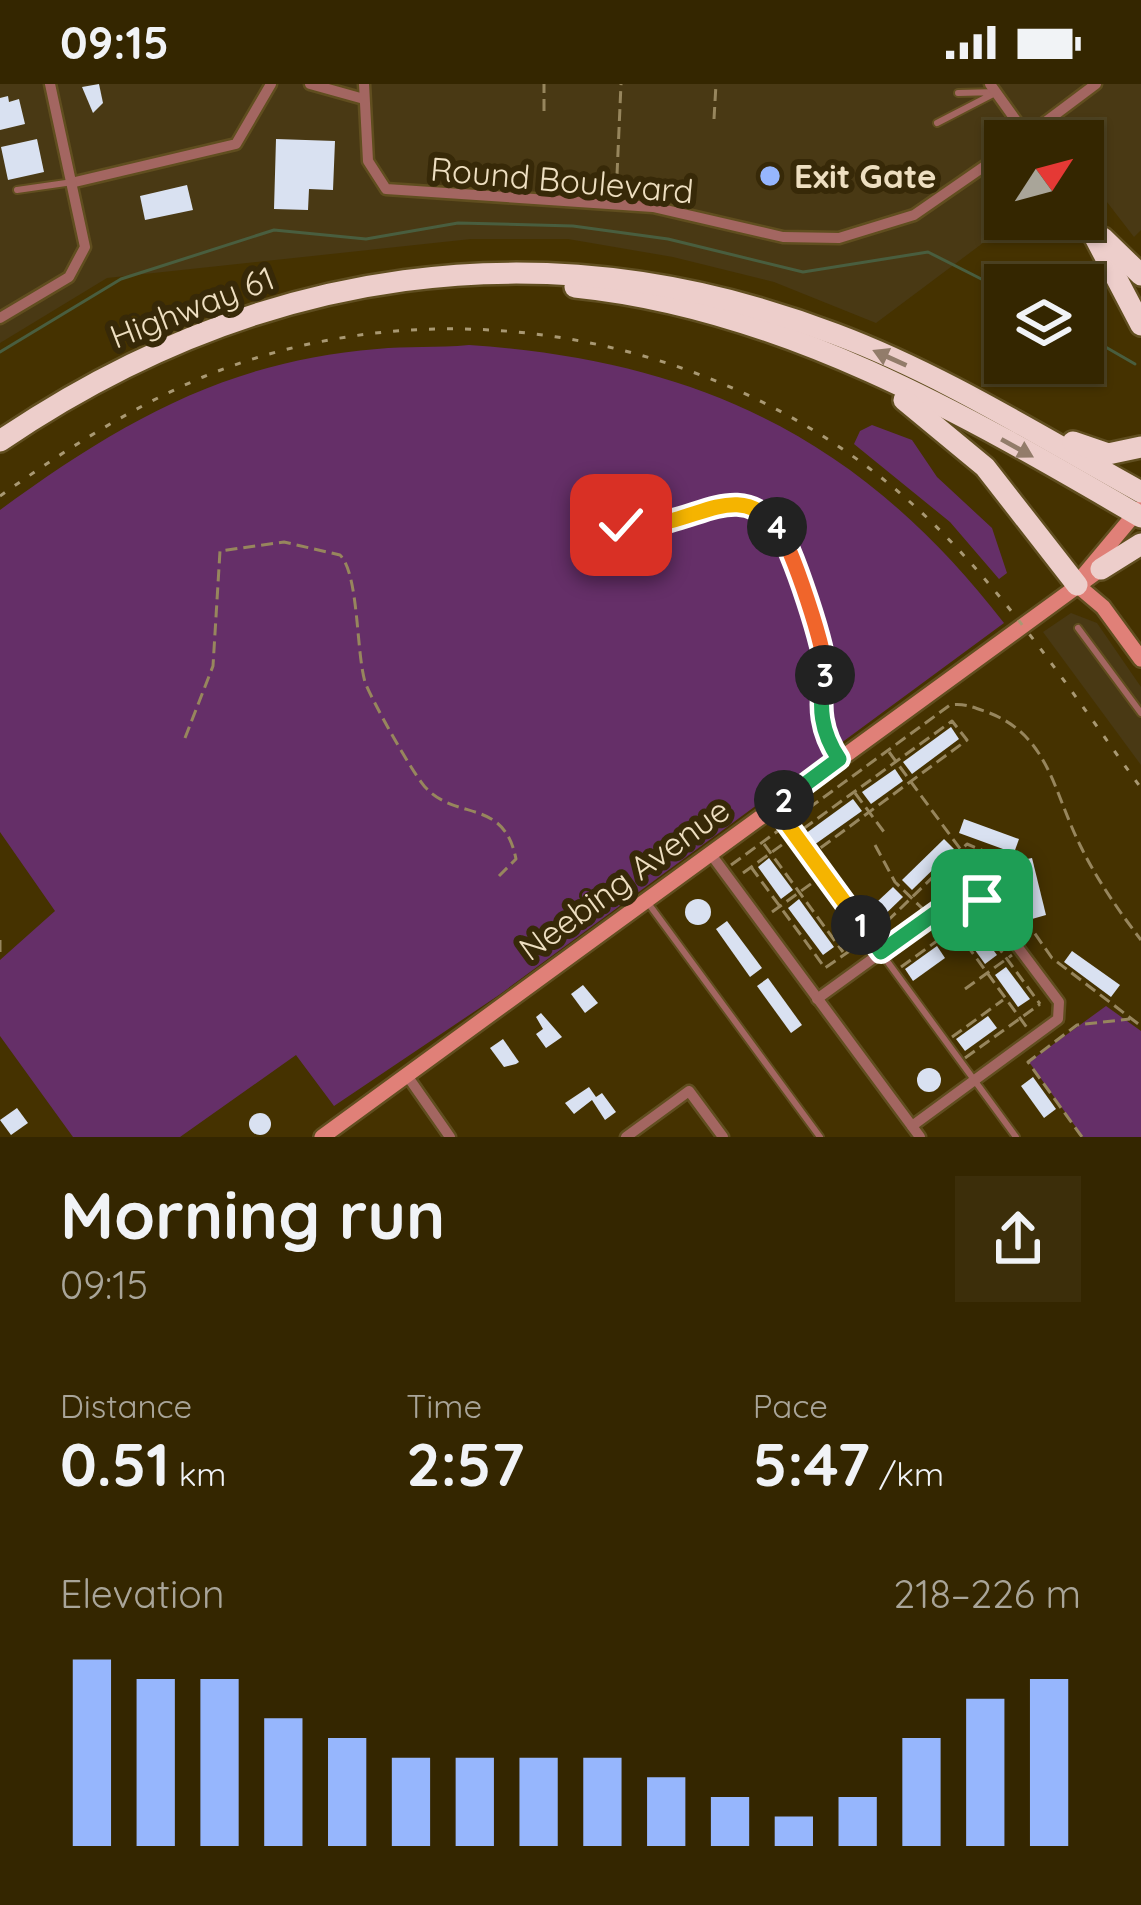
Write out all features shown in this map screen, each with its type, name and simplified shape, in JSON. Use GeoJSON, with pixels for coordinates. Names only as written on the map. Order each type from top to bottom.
{"type":"FeatureCollection","features":[{"type":"Feature","properties":{"kind":"highway"},"geometry":{"type":"LineString","coordinates":[[1104,238],[1141,275]]}},
{"type":"Feature","properties":{"kind":"highway"},"geometry":{"type":"LineString","coordinates":[[1096,240],[1141,325]]}},
{"type":"Feature","properties":{"kind":"highway"},"geometry":{"type":"LineString","coordinates":[[425,279],[516,269],[616,276],[689,288],[839,335],[1090,449],[1118,454],[1141,447]]}},
{"type":"Feature","properties":{"kind":"highway"},"geometry":{"type":"LineString","coordinates":[[425,279],[640,295],[727,316],[838,357],[1140,512]]}},
{"type":"Feature","properties":{"kind":"highway","name":"Highway 61"},"geometry":{"type":"LineString","coordinates":[[0,441],[115,370],[172,342],[306,299],[425,279]]}},
{"type":"Feature","properties":{"kind":"highway"},"geometry":{"type":"LineString","coordinates":[[838,357],[918,410],[985,466],[1077,585]]}},
{"type":"Feature","properties":{"kind":"highway"},"geometry":{"type":"LineString","coordinates":[[958,390],[1140,512]]}},
{"type":"Feature","properties":{"kind":"highway"},"geometry":{"type":"LineString","coordinates":[[1101,569],[1141,544]]}},
{"type":"Feature","properties":{"kind":"main road","name":"Neebing Avenue"},"geometry":{"type":"LineString","coordinates":[[322,1137],[347,1130],[406,1074],[1101,569],[1140,512]]}},
{"type":"Feature","properties":{"kind":"main road","name":"Neebing Avenue"},"geometry":{"type":"LineString","coordinates":[[1077,585],[1085,568],[1140,512]]}},
{"type":"Feature","properties":{"kind":"main road"},"geometry":{"type":"LineString","coordinates":[[1077,585],[1102,607],[1141,659]]}},
{"type":"Feature","properties":{"kind":"street"},"geometry":{"type":"LineString","coordinates":[[0,318],[69,277],[85,247],[75,182],[50,84]]}},
{"type":"Feature","properties":{"kind":"street"},"geometry":{"type":"LineString","coordinates":[[75,182],[236,144],[271,84]]}},
{"type":"Feature","properties":{"kind":"street"},"geometry":{"type":"LineString","coordinates":[[310,84],[364,98]]}},
{"type":"Feature","properties":{"kind":"street","name":"Round Boulevard"},"geometry":{"type":"LineString","coordinates":[[364,84],[368,161],[378,182],[396,193],[653,207],[803,238],[855,235],[914,215],[984,167]]}},
{"type":"Feature","properties":{"kind":"street"},"geometry":{"type":"LineString","coordinates":[[1050,120],[1096,84]]}},
{"type":"Feature","properties":{"kind":"street"},"geometry":{"type":"LineString","coordinates":[[993,88],[1014,120]]}},
{"type":"Feature","properties":{"kind":"street"},"geometry":{"type":"LineString","coordinates":[[1099,240],[1141,302]]}},
{"type":"Feature","properties":{"kind":"street"},"geometry":{"type":"LineString","coordinates":[[1102,240],[1141,290]]}},
{"type":"Feature","properties":{"kind":"street"},"geometry":{"type":"LineString","coordinates":[[710,853],[817,999],[916,1132],[974,1080],[1058,1019],[1059,1002],[982,900],[966,891],[817,999]]}},
{"type":"Feature","properties":{"kind":"street"},"geometry":{"type":"LineString","coordinates":[[406,1074],[450,1137]]}},
{"type":"Feature","properties":{"kind":"street"},"geometry":{"type":"LineString","coordinates":[[626,1137],[689,1091],[723,1137]]}},
{"type":"Feature","properties":{"kind":"lane"},"geometry":{"type":"LineString","coordinates":[[958,93],[993,88]]}},
{"type":"Feature","properties":{"kind":"lane"},"geometry":{"type":"LineString","coordinates":[[937,123],[993,88]]}},
{"type":"Feature","properties":{"kind":"lane"},"geometry":{"type":"LineString","coordinates":[[17,190],[75,182]]}},
{"type":"Feature","properties":{"kind":"lane"},"geometry":{"type":"LineString","coordinates":[[1078,628],[1141,713]]}},
{"type":"Feature","properties":{"kind":"lane"},"geometry":{"type":"LineString","coordinates":[[774,806],[1016,1137]]}},
{"type":"Feature","properties":{"kind":"lane"},"geometry":{"type":"LineString","coordinates":[[646,899],[820,1137]]}},
{"type":"Feature","properties":{"kind":"path"},"geometry":{"type":"LineString","coordinates":[[544,84],[544,111]]}},
{"type":"Feature","properties":{"kind":"path"},"geometry":{"type":"LineString","coordinates":[[617,175],[621,84]]}},
{"type":"Feature","properties":{"kind":"path"},"geometry":{"type":"LineString","coordinates":[[714,119],[716,84]]}},
{"type":"Feature","properties":{"kind":"path"},"geometry":{"type":"LineString","coordinates":[[572,522],[660,523],[733,501],[770,518],[787,538],[825,652],[821,716],[825,739],[839,759]]}},
{"type":"Feature","properties":{"kind":"path"},"geometry":{"type":"LineString","coordinates":[[185,738],[213,666],[220,551],[284,542],[340,556],[351,574],[354,621],[370,694],[428,791],[482,811],[503,830],[516,860],[500,876]]}},
{"type":"Feature","properties":{"kind":"path"},"geometry":{"type":"LineString","coordinates":[[723,871],[950,705],[963,704],[1018,726],[1041,753],[1078,842],[1141,940]]}},
{"type":"Feature","properties":{"kind":"path"},"geometry":{"type":"LineString","coordinates":[[743,873],[952,721],[967,740],[815,852]]}},
{"type":"Feature","properties":{"kind":"path"},"geometry":{"type":"LineString","coordinates":[[888,751],[961,850],[961,895]]}},
{"type":"Feature","properties":{"kind":"path"},"geometry":{"type":"LineString","coordinates":[[854,792],[887,836]]}},
{"type":"Feature","properties":{"kind":"path"},"geometry":{"type":"LineString","coordinates":[[763,842],[844,954]]}},
{"type":"Feature","properties":{"kind":"path"},"geometry":{"type":"LineString","coordinates":[[875,845],[895,882],[955,928],[1034,1037]]}},
{"type":"Feature","properties":{"kind":"path"},"geometry":{"type":"LineString","coordinates":[[982,900],[1011,865]]}},
{"type":"Feature","properties":{"kind":"path"},"geometry":{"type":"LineString","coordinates":[[751,867],[824,968],[872,935]]}},
{"type":"Feature","properties":{"kind":"path"},"geometry":{"type":"LineString","coordinates":[[772,913],[824,874]]}},
{"type":"Feature","properties":{"kind":"path"},"geometry":{"type":"LineString","coordinates":[[895,971],[974,914],[1040,1004]]}},
{"type":"Feature","properties":{"kind":"path"},"geometry":{"type":"LineString","coordinates":[[0,940],[0,952]]}},
{"type":"Feature","properties":{"kind":"path"},"geometry":{"type":"LineString","coordinates":[[965,989],[1019,950]]}},
{"type":"Feature","properties":{"kind":"path"},"geometry":{"type":"LineString","coordinates":[[960,1061],[1076,979]]}},
{"type":"Feature","properties":{"kind":"path"},"geometry":{"type":"LineString","coordinates":[[951,1039],[1006,998]]}},
{"type":"Feature","properties":{"kind":"path"},"geometry":{"type":"LineString","coordinates":[[1082,1137],[1028,1062],[1077,1025],[1132,1019]]}},
{"type":"Feature","properties":{"kind":"shaded area"},"geometry":{"type":"Polygon","coordinates":[[[0,84],[1141,84],[1141,230],[1134,237],[1104,198],[1104,120],[984,120],[987,240],[876,323],[774,282],[673,257],[568,239],[471,239],[107,278],[0,343],[0,84]]]}},
{"type":"Feature","properties":{"kind":"shaded area"},"geometry":{"type":"Polygon","coordinates":[[[469,345],[630,369],[702,391],[769,421],[833,458],[892,504],[949,559],[1004,623],[499,995],[334,1106],[296,1055],[180,1137],[73,1137],[0,1036],[0,960],[55,911],[0,832],[0,510],[132,424],[223,382],[322,356],[469,345]]]}},
{"type":"Feature","properties":{"kind":"shaded area"},"geometry":{"type":"Polygon","coordinates":[[[872,425],[912,440],[937,477],[992,528],[1007,573],[999,579],[950,522],[854,444],[860,431],[872,425]]]}},
{"type":"Feature","properties":{"kind":"shaded area"},"geometry":{"type":"Polygon","coordinates":[[[1071,613],[1097,623],[1141,687],[1141,765],[1043,632],[1071,613]]]}},
{"type":"Feature","properties":{"kind":"shaded area"},"geometry":{"type":"Polygon","coordinates":[[[1106,1006],[1141,1031],[1141,1137],[1083,1137],[1029,1062],[1106,1006]]]}},
{"type":"Feature","properties":{"kind":"building"},"geometry":{"type":"Polygon","coordinates":[[[99,84],[103,103],[93,113],[82,87],[99,84]]]}},
{"type":"Feature","properties":{"kind":"building"},"geometry":{"type":"Polygon","coordinates":[[[8,96],[9,102],[19,99],[25,124],[0,130],[0,98],[8,96]]]}},
{"type":"Feature","properties":{"kind":"building"},"geometry":{"type":"Polygon","coordinates":[[[37,139],[44,172],[8,180],[1,147],[37,139]]]}},
{"type":"Feature","properties":{"kind":"building"},"geometry":{"type":"Polygon","coordinates":[[[276,139],[335,141],[333,190],[309,189],[308,210],[274,209],[276,139]]]}},
{"type":"Feature","properties":{"kind":"building"},"geometry":{"type":"Polygon","coordinates":[[[187,185],[193,210],[145,220],[140,196],[187,185]]]}},
{"type":"Feature","properties":{"kind":"building"},"geometry":{"type":"Polygon","coordinates":[[[951,727],[959,739],[912,774],[903,762],[951,727]]]}},
{"type":"Feature","properties":{"kind":"building"},"geometry":{"type":"Polygon","coordinates":[[[895,769],[903,781],[871,804],[862,792],[895,769]]]}},
{"type":"Feature","properties":{"kind":"building"},"geometry":{"type":"Polygon","coordinates":[[[853,799],[862,811],[814,845],[805,834],[853,799]]]}},
{"type":"Feature","properties":{"kind":"building"},"geometry":{"type":"Polygon","coordinates":[[[964,819],[1019,839],[1014,853],[959,833],[964,819]]]}},
{"type":"Feature","properties":{"kind":"building"},"geometry":{"type":"Polygon","coordinates":[[[944,839],[954,849],[912,890],[902,880],[944,839]]]}},
{"type":"Feature","properties":{"kind":"building"},"geometry":{"type":"Polygon","coordinates":[[[769,858],[793,890],[781,899],[758,867],[769,858]]]}},
{"type":"Feature","properties":{"kind":"building"},"geometry":{"type":"Polygon","coordinates":[[[1032,858],[1046,915],[1032,919],[1018,861],[1032,858]]]}},
{"type":"Feature","properties":{"kind":"building"},"geometry":{"type":"Polygon","coordinates":[[[893,887],[903,897],[874,925],[864,914],[893,887]]]}},
{"type":"Feature","properties":{"kind":"building"},"geometry":{"type":"Polygon","coordinates":[[[698,899],[711,912],[698,925],[685,912],[698,899]]]}},
{"type":"Feature","properties":{"kind":"building"},"geometry":{"type":"Polygon","coordinates":[[[799,899],[834,947],[823,955],[788,908],[799,899]]]}},
{"type":"Feature","properties":{"kind":"building"},"geometry":{"type":"Polygon","coordinates":[[[727,921],[762,968],[750,977],[716,929],[727,921]]]}},
{"type":"Feature","properties":{"kind":"building"},"geometry":{"type":"Polygon","coordinates":[[[973,923],[997,955],[985,964],[962,932],[973,923]]]}},
{"type":"Feature","properties":{"kind":"building"},"geometry":{"type":"Polygon","coordinates":[[[937,946],[945,958],[913,981],[905,969],[937,946]]]}},
{"type":"Feature","properties":{"kind":"building"},"geometry":{"type":"Polygon","coordinates":[[[1072,951],[1120,985],[1111,997],[1064,962],[1072,951]]]}},
{"type":"Feature","properties":{"kind":"building"},"geometry":{"type":"Polygon","coordinates":[[[1006,967],[1030,999],[1018,1007],[995,975],[1006,967]]]}},
{"type":"Feature","properties":{"kind":"building"},"geometry":{"type":"Polygon","coordinates":[[[768,978],[802,1025],[791,1033],[757,986],[768,978]]]}},
{"type":"Feature","properties":{"kind":"building"},"geometry":{"type":"Polygon","coordinates":[[[583,985],[598,1003],[585,1013],[571,994],[583,985]]]}},
{"type":"Feature","properties":{"kind":"building"},"geometry":{"type":"Polygon","coordinates":[[[541,1013],[562,1037],[546,1048],[536,1034],[543,1029],[536,1017],[541,1013]]]}},
{"type":"Feature","properties":{"kind":"building"},"geometry":{"type":"Polygon","coordinates":[[[988,1016],[997,1028],[965,1051],[956,1039],[988,1016]]]}},
{"type":"Feature","properties":{"kind":"building"},"geometry":{"type":"Polygon","coordinates":[[[503,1039],[516,1064],[504,1067],[490,1048],[503,1039]]]}},
{"type":"Feature","properties":{"kind":"building"},"geometry":{"type":"Polygon","coordinates":[[[929,1068],[941,1080],[929,1092],[917,1080],[929,1068]]]}},
{"type":"Feature","properties":{"kind":"building"},"geometry":{"type":"Polygon","coordinates":[[[1033,1077],[1056,1109],[1044,1118],[1021,1086],[1033,1077]]]}},
{"type":"Feature","properties":{"kind":"building"},"geometry":{"type":"Polygon","coordinates":[[[589,1087],[596,1097],[602,1093],[616,1112],[605,1120],[592,1100],[574,1114],[565,1103],[589,1087]]]}},
{"type":"Feature","properties":{"kind":"building"},"geometry":{"type":"Polygon","coordinates":[[[17,1108],[28,1123],[11,1135],[0,1120],[17,1108]]]}},
{"type":"Feature","properties":{"kind":"building"},"geometry":{"type":"Polygon","coordinates":[[[260,1113],[271,1124],[260,1135],[249,1124],[260,1113]]]}},
{"type":"Feature","properties":{"kind":"waterway"},"geometry":{"type":"LineString","coordinates":[[0,352],[121,279],[274,230],[366,239],[458,223],[573,226],[668,239],[803,272],[928,252],[984,280]]}},
{"type":"Feature","properties":{"kind":"waterway"},"geometry":{"type":"LineString","coordinates":[[1104,346],[1135,364]]}},
{"type":"Feature","properties":{"kind":"railway"},"geometry":{"type":"LineString","coordinates":[[0,496],[150,402],[203,377],[292,348],[383,332],[476,329],[568,339],[658,360],[745,394],[826,438],[901,494],[999,596],[1141,788]]}},
{"type":"Feature","properties":{"kind":"place","name":"Exit Gate"},"geometry":{"type":"Point","coordinates":[770,176]}},
{"type":"Feature","properties":{"kind":"route"},"geometry":{"type":"LineString","coordinates":[[621,525],[674,520],[733,501],[770,518],[787,538],[807,610],[825,652],[821,716],[825,739],[839,759],[774,806],[881,952],[966,891],[982,900]]}}]}
